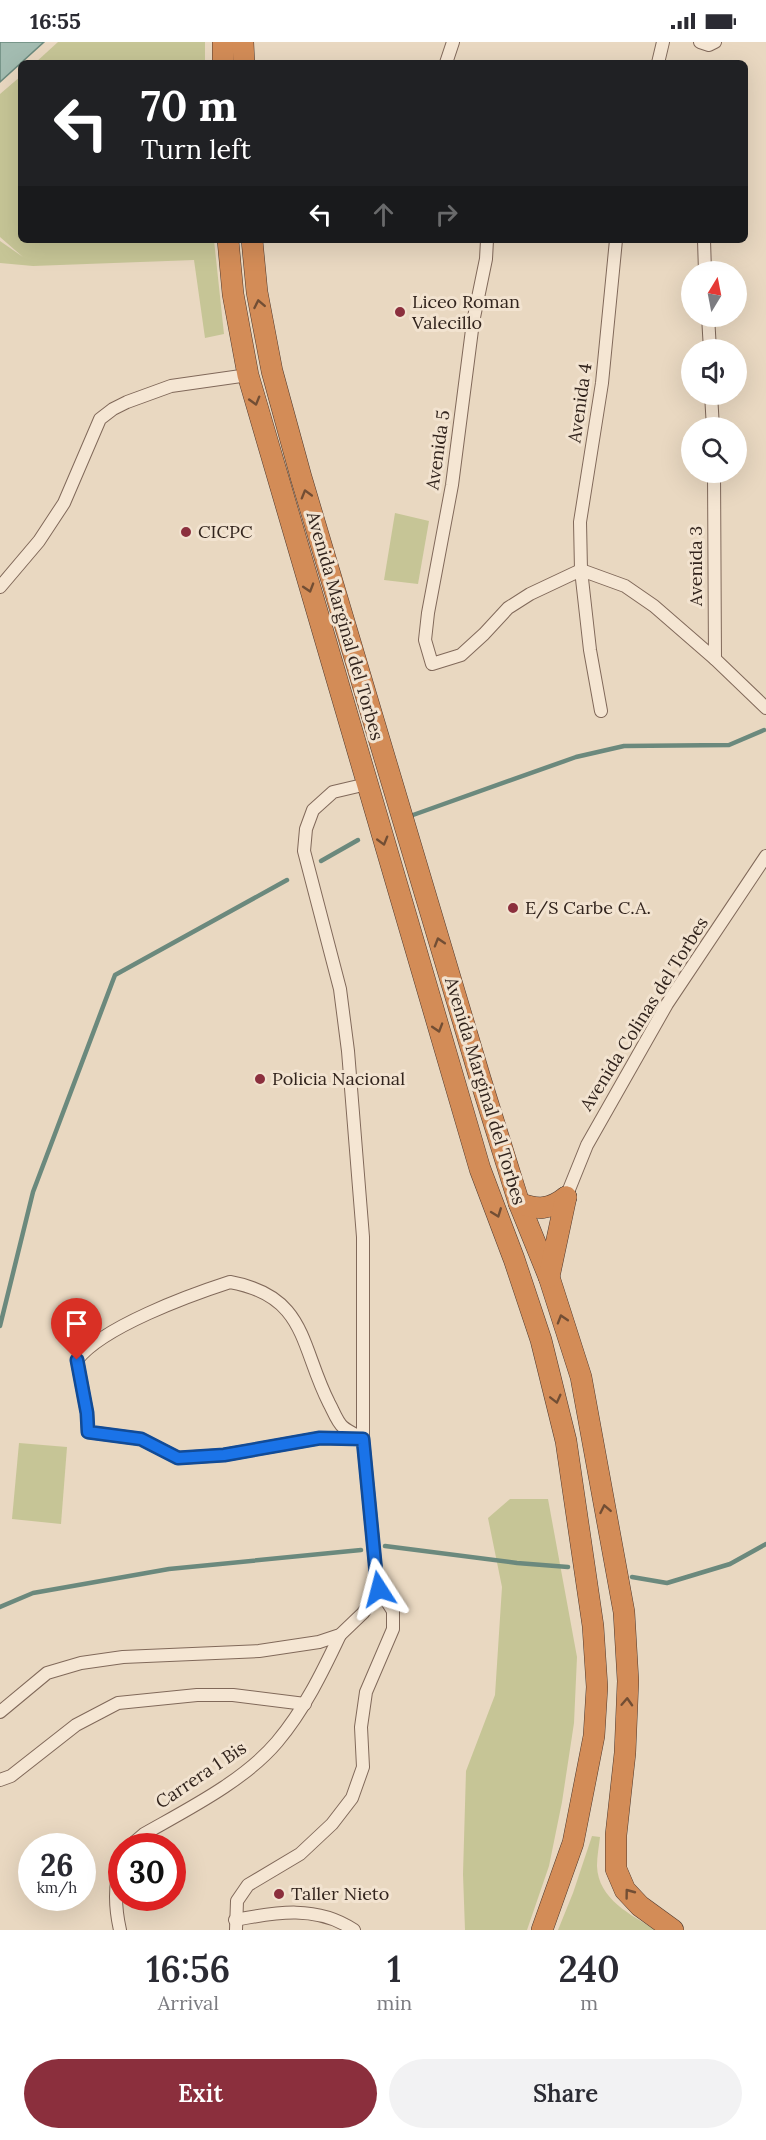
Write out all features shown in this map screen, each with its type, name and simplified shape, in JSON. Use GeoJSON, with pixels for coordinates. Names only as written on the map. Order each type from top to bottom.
{"type":"FeatureCollection","features":[{"type":"Feature","properties":{"kind":"highway"},"geometry":{"type":"LineString","coordinates":[[223,42],[223,60]]}},
{"type":"Feature","properties":{"kind":"highway"},"geometry":{"type":"LineString","coordinates":[[243,42],[244,60]]}},
{"type":"Feature","properties":{"kind":"highway","name":"Avenida Marginal del Torbes"},"geometry":{"type":"LineString","coordinates":[[228,243],[233,294],[248,375],[480,1169],[541,1340],[566,1441],[585,1562],[593,1626],[597,1687],[594,1736],[573,1844],[542,1930]]}},
{"type":"Feature","properties":{"kind":"highway","name":"Avenida Marginal del Torbes"},"geometry":{"type":"LineString","coordinates":[[252,243],[257,292],[272,371],[301,477],[389,777],[519,1203],[549,1277],[581,1377],[624,1612],[628,1681],[625,1753],[616,1834],[616,1869],[625,1890],[640,1906],[673,1930]]}},
{"type":"Feature","properties":{"kind":"highway"},"geometry":{"type":"LineString","coordinates":[[367,784],[389,777]]}},
{"type":"Feature","properties":{"kind":"highway"},"geometry":{"type":"LineString","coordinates":[[519,1203],[535,1209],[555,1205],[566,1197]]}},
{"type":"Feature","properties":{"kind":"highway"},"geometry":{"type":"LineString","coordinates":[[549,1277],[566,1197]]}},
{"type":"Feature","properties":{"kind":"street"},"geometry":{"type":"LineString","coordinates":[[447,60],[453,42]]}},
{"type":"Feature","properties":{"kind":"street"},"geometry":{"type":"LineString","coordinates":[[658,60],[663,42]]}},
{"type":"Feature","properties":{"kind":"street"},"geometry":{"type":"LineString","coordinates":[[700,42],[709,45],[715,42]]}},
{"type":"Feature","properties":{"kind":"street","name":"Avenida 5"},"geometry":{"type":"LineString","coordinates":[[487,243],[486,259],[473,322],[452,485],[428,613],[425,640],[432,664],[461,655],[508,608],[530,594],[581,570]]}},
{"type":"Feature","properties":{"kind":"street","name":"Avenida 4"},"geometry":{"type":"LineString","coordinates":[[601,711],[590,650],[581,570],[580,522],[602,383],[616,243]]}},
{"type":"Feature","properties":{"kind":"street"},"geometry":{"type":"LineString","coordinates":[[704,243],[705,261]]}},
{"type":"Feature","properties":{"kind":"street"},"geometry":{"type":"LineString","coordinates":[[0,587],[39,541],[64,503],[100,419],[127,402],[171,386],[248,375]]}},
{"type":"Feature","properties":{"kind":"street","name":"Avenida 3"},"geometry":{"type":"LineString","coordinates":[[714,483],[715,659]]}},
{"type":"Feature","properties":{"kind":"street"},"geometry":{"type":"LineString","coordinates":[[581,570],[625,586],[654,606],[715,659],[766,708]]}},
{"type":"Feature","properties":{"kind":"street"},"geometry":{"type":"LineString","coordinates":[[354,1930],[342,1922],[310,1912],[280,1912],[235,1925],[237,1901],[248,1885],[300,1854],[332,1824],[352,1798],[363,1767],[361,1727],[366,1692],[393,1629],[393,1611],[379,1589],[363,1439],[363,1238],[348,1051],[340,989],[304,851],[306,829],[313,810],[333,792],[367,784]]}},
{"type":"Feature","properties":{"kind":"street","name":"Avenida Colinas del Torbes"},"geometry":{"type":"LineString","coordinates":[[566,1197],[586,1144],[667,1004],[766,856]]}},
{"type":"Feature","properties":{"kind":"street"},"geometry":{"type":"LineString","coordinates":[[230,1282],[241,1284],[274,1298],[286,1310],[300,1328],[311,1362],[341,1426],[363,1439],[320,1438],[224,1455],[178,1458],[141,1439],[88,1432],[87,1413],[77,1360],[84,1350],[131,1322],[204,1290],[230,1282]]}},
{"type":"Feature","properties":{"kind":"street"},"geometry":{"type":"LineString","coordinates":[[0,1712],[47,1674],[81,1663],[123,1657],[259,1652],[319,1642],[340,1635],[363,1613],[379,1589]]}},
{"type":"Feature","properties":{"kind":"street","name":"Carrera 1 Bis"},"geometry":{"type":"LineString","coordinates":[[146,1833],[243,1773],[276,1743],[317,1684],[340,1635]]}},
{"type":"Feature","properties":{"kind":"street"},"geometry":{"type":"LineString","coordinates":[[0,1780],[20,1770],[76,1725],[118,1704],[197,1695],[233,1695],[305,1704]]}},
{"type":"Feature","properties":{"kind":"street"},"geometry":{"type":"LineString","coordinates":[[116,1911],[120,1930]]}},
{"type":"Feature","properties":{"kind":"shaded area"},"geometry":{"type":"Polygon","coordinates":[[[0,42],[44,42],[24,60],[18,60],[18,66],[0,82],[0,42]]]}},
{"type":"Feature","properties":{"kind":"shaded area"},"geometry":{"type":"Polygon","coordinates":[[[58,42],[205,42],[205,60],[38,60],[58,42]]]}},
{"type":"Feature","properties":{"kind":"shaded area"},"geometry":{"type":"Polygon","coordinates":[[[18,79],[18,243],[214,243],[224,334],[205,338],[194,260],[33,266],[0,263],[0,241],[23,257],[0,237],[0,94],[18,79]]]}},
{"type":"Feature","properties":{"kind":"shaded area"},"geometry":{"type":"Polygon","coordinates":[[[395,513],[429,521],[418,584],[384,580],[395,513]]]}},
{"type":"Feature","properties":{"kind":"shaded area"},"geometry":{"type":"Polygon","coordinates":[[[19,1443],[67,1447],[61,1524],[12,1519],[19,1443]]]}},
{"type":"Feature","properties":{"kind":"shaded area"},"geometry":{"type":"Polygon","coordinates":[[[510,1499],[548,1499],[577,1657],[574,1723],[549,1866],[527,1930],[465,1930],[463,1874],[466,1771],[495,1695],[502,1587],[488,1518],[510,1499]]]}},
{"type":"Feature","properties":{"kind":"shaded area"},"geometry":{"type":"Polygon","coordinates":[[[592,1836],[600,1837],[597,1866],[603,1888],[618,1905],[656,1930],[558,1930],[592,1836]]]}},
{"type":"Feature","properties":{"kind":"waterway"},"geometry":{"type":"LineString","coordinates":[[413,815],[576,757],[624,746],[729,745],[764,730]]}},
{"type":"Feature","properties":{"kind":"waterway"},"geometry":{"type":"LineString","coordinates":[[321,861],[358,840]]}},
{"type":"Feature","properties":{"kind":"waterway"},"geometry":{"type":"LineString","coordinates":[[0,1326],[33,1192],[115,975],[287,880]]}},
{"type":"Feature","properties":{"kind":"waterway"},"geometry":{"type":"LineString","coordinates":[[632,1577],[667,1583],[730,1564],[766,1544]]}},
{"type":"Feature","properties":{"kind":"waterway"},"geometry":{"type":"LineString","coordinates":[[385,1546],[517,1563],[568,1567]]}},
{"type":"Feature","properties":{"kind":"waterway"},"geometry":{"type":"LineString","coordinates":[[0,1607],[33,1593],[169,1569],[361,1550]]}},
{"type":"Feature","properties":{"kind":"place","name":"Liceo Roman Valecillo"},"geometry":{"type":"Point","coordinates":[400,312]}},
{"type":"Feature","properties":{"kind":"place","name":"CICPC"},"geometry":{"type":"Point","coordinates":[186,532]}},
{"type":"Feature","properties":{"kind":"place","name":"E/S Carbe C.A."},"geometry":{"type":"Point","coordinates":[513,908]}},
{"type":"Feature","properties":{"kind":"place","name":"Policia Nacional"},"geometry":{"type":"Point","coordinates":[260,1079]}},
{"type":"Feature","properties":{"kind":"place","name":"Taller Nieto"},"geometry":{"type":"Point","coordinates":[279,1894]}},
{"type":"Feature","properties":{"kind":"route"},"geometry":{"type":"LineString","coordinates":[[77,1360],[87,1413],[88,1432],[141,1439],[178,1458],[224,1455],[320,1438],[363,1439],[379,1589]]}}]}
